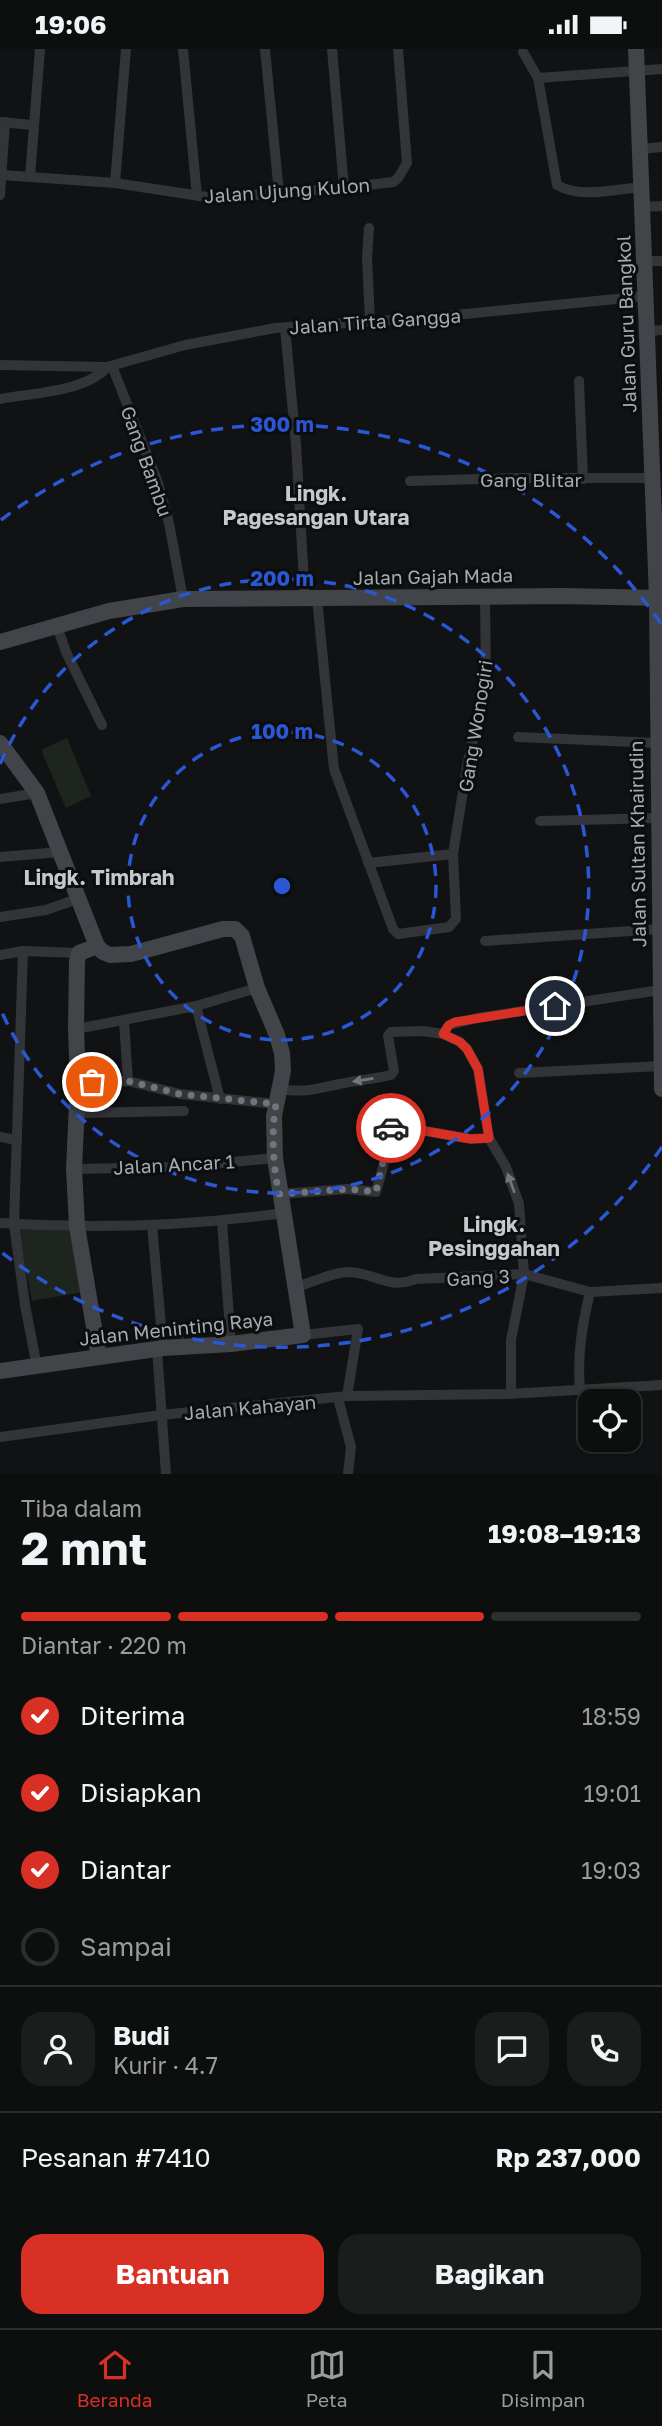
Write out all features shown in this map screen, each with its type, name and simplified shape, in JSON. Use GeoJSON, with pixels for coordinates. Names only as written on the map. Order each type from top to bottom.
{"type":"FeatureCollection","features":[{"type":"Feature","properties":{"kind":"street"},"geometry":{"type":"LineString","coordinates":[[30,177],[40,49]]}},
{"type":"Feature","properties":{"kind":"street"},"geometry":{"type":"LineString","coordinates":[[115,183],[126,49]]}},
{"type":"Feature","properties":{"kind":"street"},"geometry":{"type":"LineString","coordinates":[[183,49],[197,196]]}},
{"type":"Feature","properties":{"kind":"street"},"geometry":{"type":"LineString","coordinates":[[265,49],[279,193]]}},
{"type":"Feature","properties":{"kind":"street"},"geometry":{"type":"LineString","coordinates":[[332,49],[344,188]]}},
{"type":"Feature","properties":{"kind":"street","name":"Jalan Ujung Kulon"},"geometry":{"type":"LineString","coordinates":[[2,175],[115,183],[213,198],[393,182],[407,163],[398,49]]}},
{"type":"Feature","properties":{"kind":"street","name":"Jalan Guru Bangkol"},"geometry":{"type":"LineString","coordinates":[[636,49],[646,296],[655,330],[652,478],[660,598]]}},
{"type":"Feature","properties":{"kind":"street"},"geometry":{"type":"LineString","coordinates":[[523,52],[538,78],[557,185],[571,191],[591,192],[642,187]]}},
{"type":"Feature","properties":{"kind":"street"},"geometry":{"type":"LineString","coordinates":[[538,78],[662,69]]}},
{"type":"Feature","properties":{"kind":"street"},"geometry":{"type":"LineString","coordinates":[[0,194],[2,122],[33,125]]}},
{"type":"Feature","properties":{"kind":"street"},"geometry":{"type":"LineString","coordinates":[[641,149],[662,147]]}},
{"type":"Feature","properties":{"kind":"street"},"geometry":{"type":"LineString","coordinates":[[643,207],[662,207]]}},
{"type":"Feature","properties":{"kind":"street"},"geometry":{"type":"LineString","coordinates":[[369,228],[367,257],[370,322]]}},
{"type":"Feature","properties":{"kind":"street"},"geometry":{"type":"LineString","coordinates":[[645,261],[662,261]]}},
{"type":"Feature","properties":{"kind":"street","name":"Jalan Tirta Gangga"},"geometry":{"type":"LineString","coordinates":[[109,366],[185,345],[285,328],[646,296]]}},
{"type":"Feature","properties":{"kind":"street"},"geometry":{"type":"LineString","coordinates":[[285,328],[311,599],[334,769],[368,863],[453,854]]}},
{"type":"Feature","properties":{"kind":"street"},"geometry":{"type":"LineString","coordinates":[[0,365],[109,366]]}},
{"type":"Feature","properties":{"kind":"street"},"geometry":{"type":"LineString","coordinates":[[0,399],[92,380],[109,366]]}},
{"type":"Feature","properties":{"kind":"street","name":"Gang Bambu"},"geometry":{"type":"LineString","coordinates":[[109,366],[157,480],[169,523],[183,599]]}},
{"type":"Feature","properties":{"kind":"street"},"geometry":{"type":"LineString","coordinates":[[579,381],[583,479]]}},
{"type":"Feature","properties":{"kind":"street","name":"Gang Blitar"},"geometry":{"type":"LineString","coordinates":[[410,481],[652,478]]}},
{"type":"Feature","properties":{"kind":"street","name":"Gang Wonogiri"},"geometry":{"type":"LineString","coordinates":[[368,863],[393,929],[398,934],[449,927],[454,923],[453,854],[467,766],[486,680],[485,597]]}},
{"type":"Feature","properties":{"kind":"street","name":"Jalan Gajah Mada"},"geometry":{"type":"LineString","coordinates":[[0,642],[109,611],[183,599],[660,598]]}},
{"type":"Feature","properties":{"kind":"street","name":"Jalan Sultan Khairudin"},"geometry":{"type":"LineString","coordinates":[[660,598],[660,713],[657,743],[662,1087]]}},
{"type":"Feature","properties":{"kind":"street"},"geometry":{"type":"LineString","coordinates":[[57,626],[66,652],[102,725]]}},
{"type":"Feature","properties":{"kind":"street"},"geometry":{"type":"LineString","coordinates":[[518,737],[657,743]]}},
{"type":"Feature","properties":{"kind":"street"},"geometry":{"type":"LineString","coordinates":[[0,743],[37,793],[97,946],[103,953],[131,954],[223,929],[235,929],[245,942],[257,988],[280,1044],[283,1071],[274,1116],[275,1158],[303,1335]]}},
{"type":"Feature","properties":{"kind":"street"},"geometry":{"type":"LineString","coordinates":[[0,799],[37,793]]}},
{"type":"Feature","properties":{"kind":"street"},"geometry":{"type":"LineString","coordinates":[[540,821],[660,809]]}},
{"type":"Feature","properties":{"kind":"street"},"geometry":{"type":"LineString","coordinates":[[0,857],[60,852]]}},
{"type":"Feature","properties":{"kind":"street"},"geometry":{"type":"LineString","coordinates":[[0,917],[46,910],[78,899]]}},
{"type":"Feature","properties":{"kind":"street"},"geometry":{"type":"LineString","coordinates":[[485,941],[659,929]]}},
{"type":"Feature","properties":{"kind":"street"},"geometry":{"type":"LineString","coordinates":[[0,955],[23,951],[79,953],[97,946]]}},
{"type":"Feature","properties":{"kind":"street"},"geometry":{"type":"LineString","coordinates":[[23,951],[15,1224],[25,1305],[37,1367]]}},
{"type":"Feature","properties":{"kind":"street"},"geometry":{"type":"LineString","coordinates":[[79,953],[74,1169],[77,1226],[99,1357]]}},
{"type":"Feature","properties":{"kind":"street"},"geometry":{"type":"LineString","coordinates":[[76,1029],[196,1006],[257,988]]}},
{"type":"Feature","properties":{"kind":"street"},"geometry":{"type":"LineString","coordinates":[[443,1034],[449,1025],[477,1018],[660,990]]}},
{"type":"Feature","properties":{"kind":"street"},"geometry":{"type":"LineString","coordinates":[[196,1006],[220,1099]]}},
{"type":"Feature","properties":{"kind":"street"},"geometry":{"type":"LineString","coordinates":[[124,1021],[128,1081]]}},
{"type":"Feature","properties":{"kind":"street"},"geometry":{"type":"LineString","coordinates":[[78,1082],[128,1081],[180,1094],[220,1099],[277,1096],[391,1075],[394,1071],[388,1037],[391,1032],[422,1031],[443,1034],[460,1042],[478,1069],[489,1138],[506,1167],[519,1203],[524,1274],[511,1340],[511,1393]]}},
{"type":"Feature","properties":{"kind":"street"},"geometry":{"type":"LineString","coordinates":[[519,1073],[661,1066]]}},
{"type":"Feature","properties":{"kind":"street"},"geometry":{"type":"LineString","coordinates":[[76,1113],[184,1111]]}},
{"type":"Feature","properties":{"kind":"street"},"geometry":{"type":"LineString","coordinates":[[279,1194],[348,1189],[376,1192],[391,1128],[402,1127],[471,1139],[489,1138]]}},
{"type":"Feature","properties":{"kind":"street"},"geometry":{"type":"LineString","coordinates":[[0,1137],[17,1140]]}},
{"type":"Feature","properties":{"kind":"street","name":"Jalan Ancar 1"},"geometry":{"type":"LineString","coordinates":[[74,1169],[177,1167],[275,1158]]}},
{"type":"Feature","properties":{"kind":"street"},"geometry":{"type":"LineString","coordinates":[[0,1223],[152,1225],[222,1221],[283,1213]]}},
{"type":"Feature","properties":{"kind":"street"},"geometry":{"type":"LineString","coordinates":[[222,1221],[231,1344]]}},
{"type":"Feature","properties":{"kind":"street"},"geometry":{"type":"LineString","coordinates":[[152,1225],[160,1348],[163,1474]]}},
{"type":"Feature","properties":{"kind":"street","name":"Gang 3"},"geometry":{"type":"LineString","coordinates":[[296,1287],[346,1272],[385,1282],[524,1274],[590,1292],[662,1287]]}},
{"type":"Feature","properties":{"kind":"street"},"geometry":{"type":"LineString","coordinates":[[580,1389],[580,1335],[590,1292]]}},
{"type":"Feature","properties":{"kind":"street","name":"Jalan Meninting Raya"},"geometry":{"type":"LineString","coordinates":[[0,1371],[160,1348],[231,1344],[358,1329],[343,1397]]}},
{"type":"Feature","properties":{"kind":"street","name":"Jalan Kahayan"},"geometry":{"type":"LineString","coordinates":[[596,1389],[662,1385]]}},
{"type":"Feature","properties":{"kind":"street","name":"Jalan Kahayan"},"geometry":{"type":"LineString","coordinates":[[0,1437],[161,1415],[343,1397],[578,1390]]}},
{"type":"Feature","properties":{"kind":"street"},"geometry":{"type":"LineString","coordinates":[[343,1397],[351,1447],[348,1474]]}},
{"type":"Feature","properties":{"kind":"shaded area"},"geometry":{"type":"Polygon","coordinates":[[[67,738],[91,796],[66,808],[41,750],[67,738]]]}},
{"type":"Feature","properties":{"kind":"shaded area"},"geometry":{"type":"Polygon","coordinates":[[[73,1227],[84,1292],[32,1301],[18,1229],[73,1227]]]}},
{"type":"Feature","properties":{"kind":"way so far"},"geometry":{"type":"LineString","coordinates":[[92,1082],[128,1081],[180,1094],[276,1104],[275,1158],[279,1194],[348,1189],[372,1193],[378,1191],[391,1128]]}},
{"type":"Feature","properties":{"kind":"district","name":"Lingk. Pagesangan Utara"},"geometry":{"type":"Point","coordinates":[316,505]}},
{"type":"Feature","properties":{"kind":"district","name":"Lingk. Timbrah"},"geometry":{"type":"Point","coordinates":[99,877]}},
{"type":"Feature","properties":{"kind":"district","name":"Lingk. Pesinggahan"},"geometry":{"type":"Point","coordinates":[494,1236]}},
{"type":"Feature","properties":{"kind":"route"},"geometry":{"type":"LineString","coordinates":[[391,1128],[402,1127],[471,1139],[489,1138],[478,1069],[467,1049],[460,1042],[443,1034],[445,1029],[455,1022],[555,1006]]}}]}
